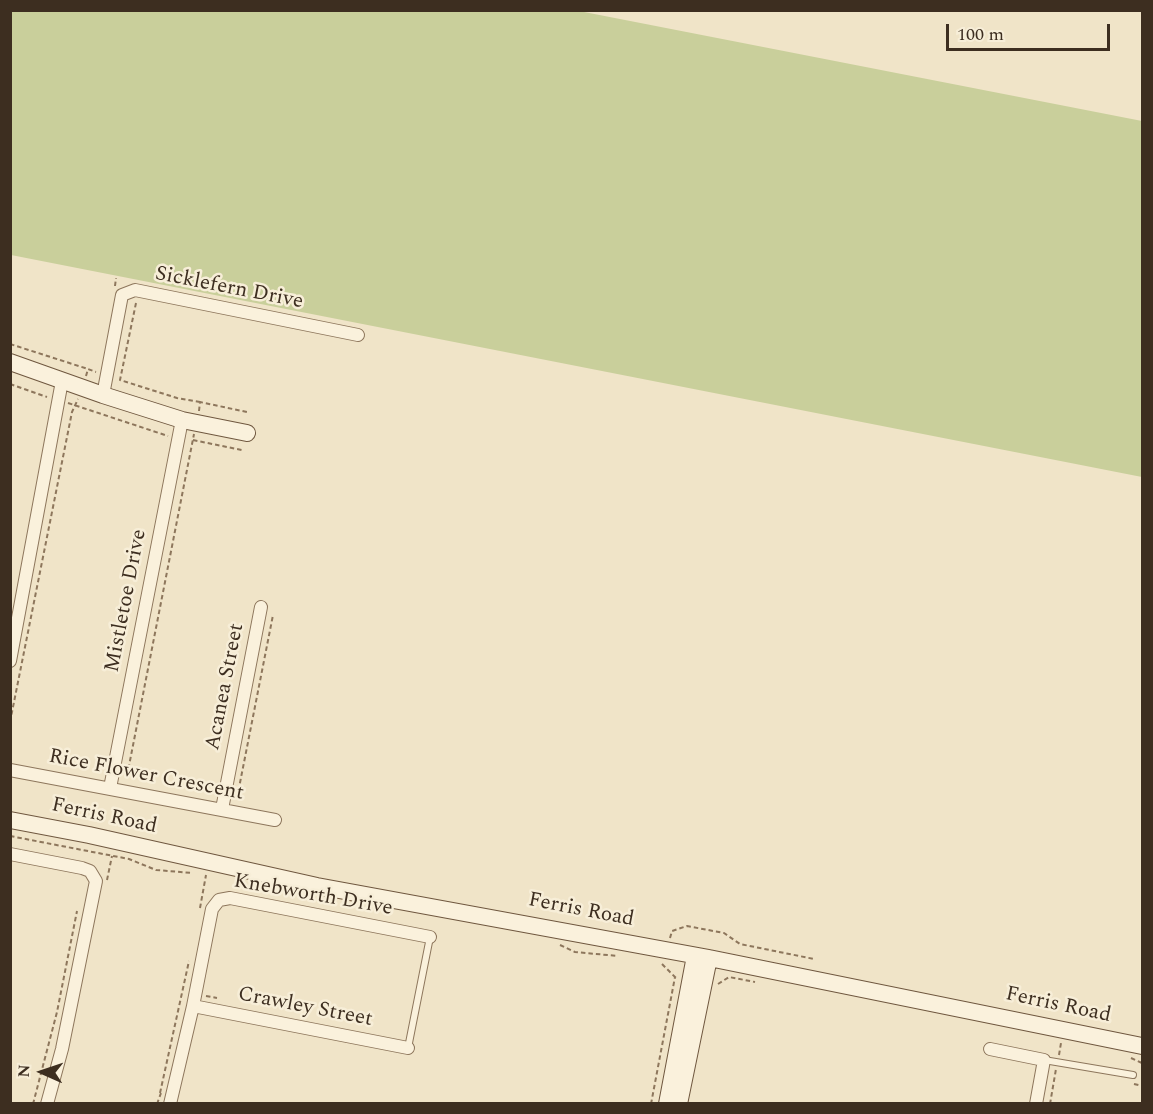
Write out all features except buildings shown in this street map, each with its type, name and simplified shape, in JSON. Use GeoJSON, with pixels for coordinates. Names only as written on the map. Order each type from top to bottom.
{"type":"FeatureCollection","features":[{"type":"Feature","properties":{"kind":"street","name":"Sicklefern Drive"},"geometry":{"type":"LineString","coordinates":[[103,396],[122,295],[135,290],[358,335]]}},
{"type":"Feature","properties":{"kind":"street"},"geometry":{"type":"LineString","coordinates":[[10,362],[103,396],[189,422],[247,433]]}},
{"type":"Feature","properties":{"kind":"street"},"geometry":{"type":"LineString","coordinates":[[10,662],[62,381]]}},
{"type":"Feature","properties":{"kind":"street","name":"Mistletoe Drive"},"geometry":{"type":"LineString","coordinates":[[110,788],[189,422]]}},
{"type":"Feature","properties":{"kind":"street","name":"Acanea Street"},"geometry":{"type":"LineString","coordinates":[[222,809],[261,607]]}},
{"type":"Feature","properties":{"kind":"street","name":"Rice Flower Crescent"},"geometry":{"type":"LineString","coordinates":[[10,770],[275,820]]}},
{"type":"Feature","properties":{"kind":"street","name":"Ferris Road"},"geometry":{"type":"LineString","coordinates":[[10,820],[317,886],[666,957],[702,957],[1143,1046]]}},
{"type":"Feature","properties":{"kind":"street"},"geometry":{"type":"LineString","coordinates":[[10,854],[79,868],[90,871],[94,876],[95,888],[62,1049],[47,1104]]}},
{"type":"Feature","properties":{"kind":"street","name":"Knebworth Drive"},"geometry":{"type":"LineString","coordinates":[[170,1104],[215,903],[224,898],[430,937]]}},
{"type":"Feature","properties":{"kind":"street"},"geometry":{"type":"LineString","coordinates":[[667,1104],[702,957]]}},
{"type":"Feature","properties":{"kind":"street"},"geometry":{"type":"LineString","coordinates":[[679,1104],[702,957]]}},
{"type":"Feature","properties":{"kind":"street","name":"Crawley Street"},"geometry":{"type":"LineString","coordinates":[[193,1006],[408,1048]]}},
{"type":"Feature","properties":{"kind":"street"},"geometry":{"type":"LineString","coordinates":[[990,1049],[1044,1060],[1036,1104]]}},
{"type":"Feature","properties":{"kind":"lane"},"geometry":{"type":"LineString","coordinates":[[408,1048],[430,937]]}},
{"type":"Feature","properties":{"kind":"lane"},"geometry":{"type":"LineString","coordinates":[[1044,1060],[1133,1075]]}},
{"type":"Feature","properties":{"kind":"path"},"geometry":{"type":"LineString","coordinates":[[136,302],[120,380],[177,398],[247,412]]}},
{"type":"Feature","properties":{"kind":"path"},"geometry":{"type":"LineString","coordinates":[[10,344],[99,373]]}},
{"type":"Feature","properties":{"kind":"path"},"geometry":{"type":"LineString","coordinates":[[10,722],[72,412],[88,369]]}},
{"type":"Feature","properties":{"kind":"path"},"geometry":{"type":"LineString","coordinates":[[10,384],[170,437]]}},
{"type":"Feature","properties":{"kind":"path"},"geometry":{"type":"LineString","coordinates":[[127,776],[193,440],[189,422],[200,402]]}},
{"type":"Feature","properties":{"kind":"path"},"geometry":{"type":"LineString","coordinates":[[193,440],[242,450]]}},
{"type":"Feature","properties":{"kind":"path"},"geometry":{"type":"LineString","coordinates":[[237,798],[273,615]]}},
{"type":"Feature","properties":{"kind":"path"},"geometry":{"type":"LineString","coordinates":[[79,868],[83,850]]}},
{"type":"Feature","properties":{"kind":"path"},"geometry":{"type":"LineString","coordinates":[[198,917],[206,874]]}},
{"type":"Feature","properties":{"kind":"path"},"geometry":{"type":"LineString","coordinates":[[33,1104],[57,1012],[78,907]]}},
{"type":"Feature","properties":{"kind":"path"},"geometry":{"type":"LineString","coordinates":[[666,957],[672,931],[687,926],[724,933],[740,944],[814,959]]}},
{"type":"Feature","properties":{"kind":"path"},"geometry":{"type":"LineString","coordinates":[[160,1093],[189,959]]}},
{"type":"Feature","properties":{"kind":"path"},"geometry":{"type":"LineString","coordinates":[[651,1104],[675,977]]}},
{"type":"Feature","properties":{"kind":"path"},"geometry":{"type":"LineString","coordinates":[[1050,1104],[1056,1069]]}},
{"type":"Feature","properties":{"kind":"green space"},"geometry":{"type":"Polygon","coordinates":[[[10,11],[579,11],[1142,121],[1142,477],[11,255],[10,11]]]}}]}
